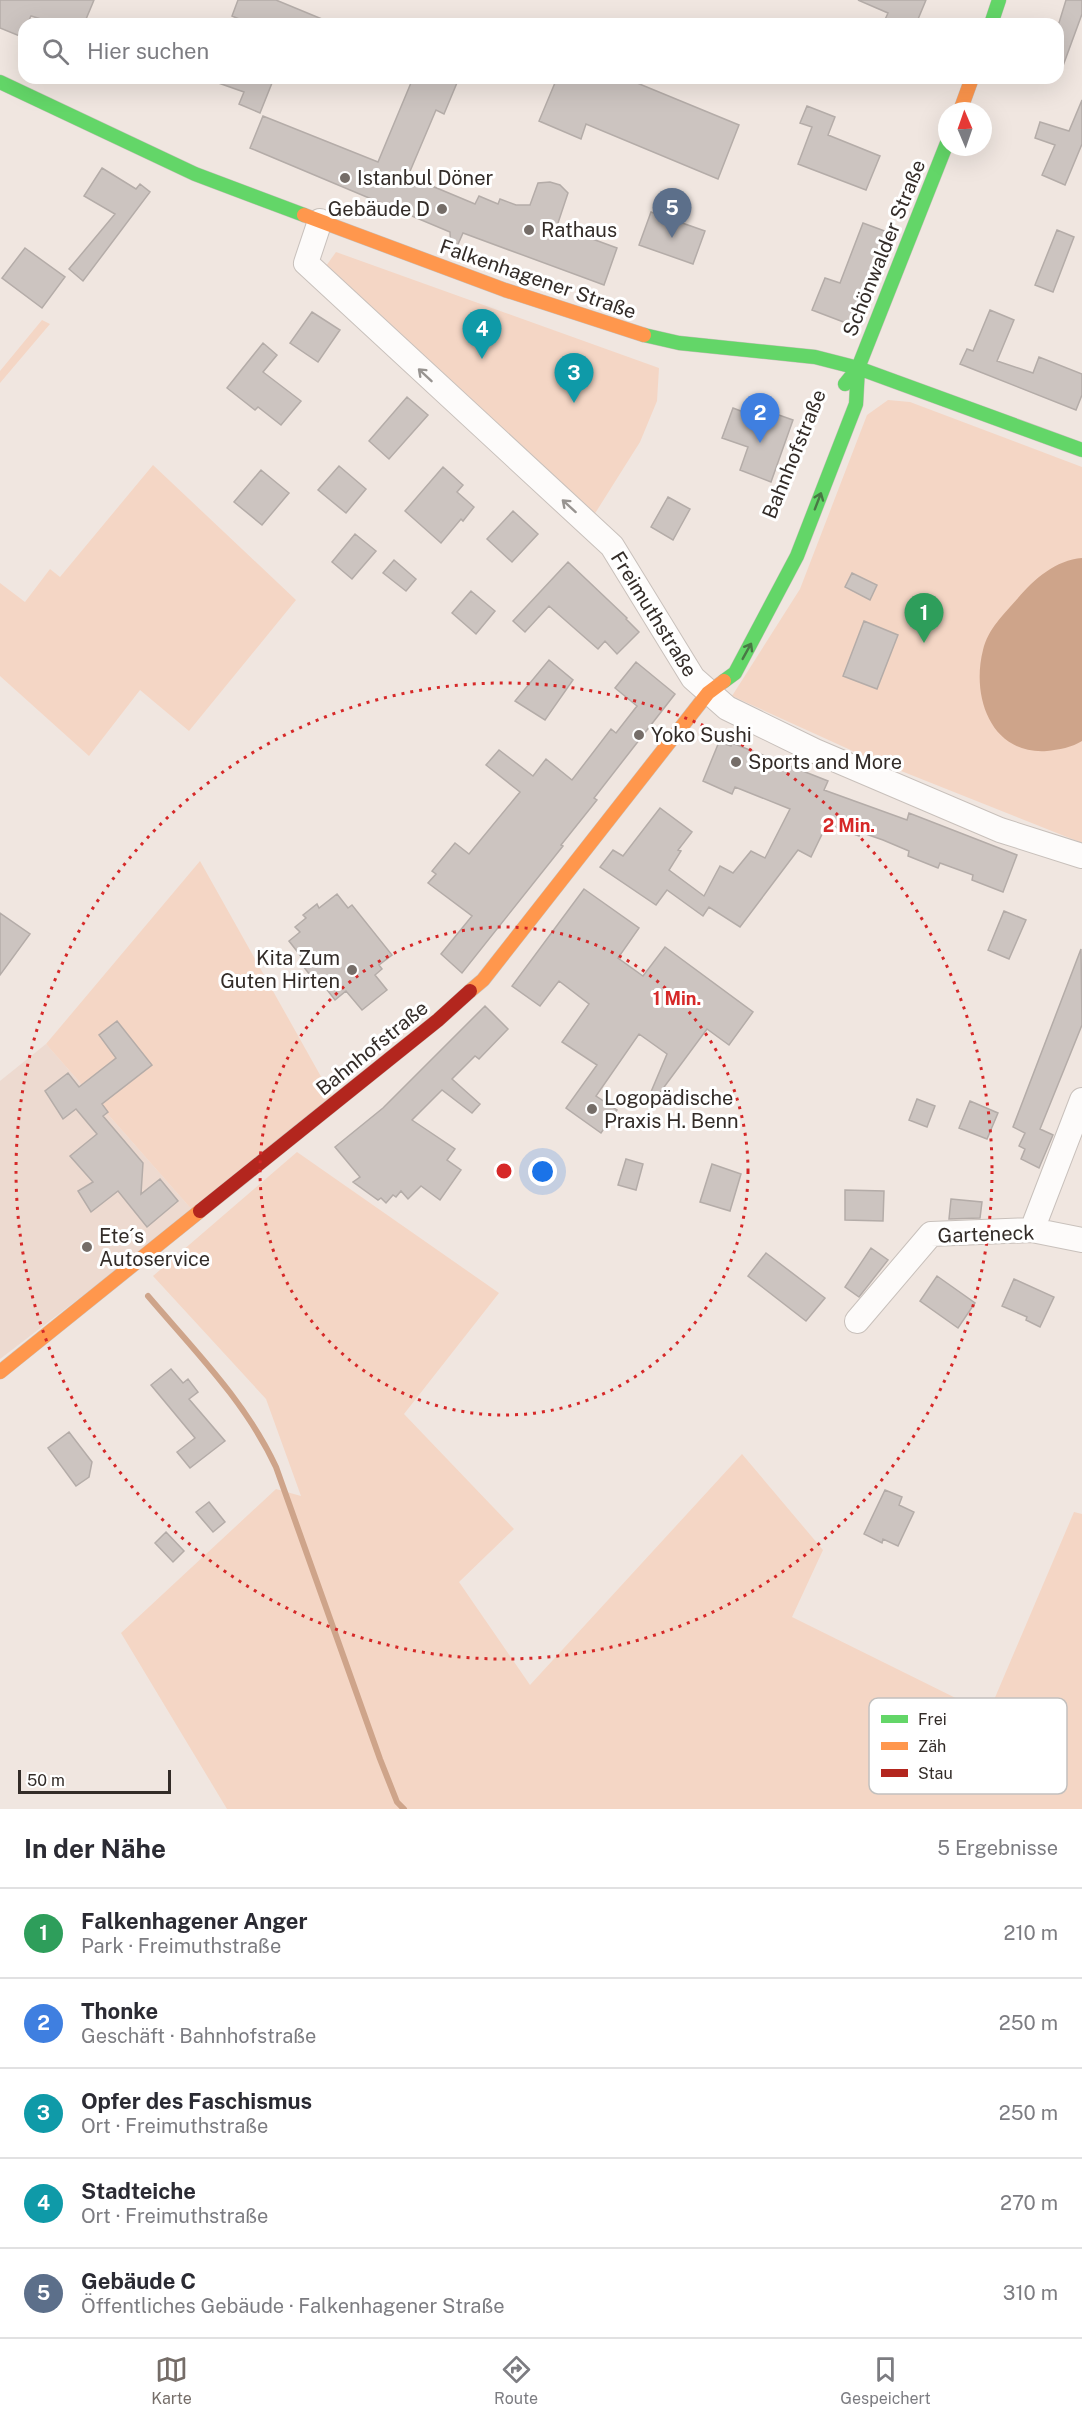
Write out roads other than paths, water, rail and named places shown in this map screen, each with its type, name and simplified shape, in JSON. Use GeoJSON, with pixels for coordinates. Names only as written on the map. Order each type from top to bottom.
{"type":"FeatureCollection","features":[{"type":"Feature","properties":{"kind":"main road"},"geometry":{"type":"LineString","coordinates":[[994,18],[999,0]]}},
{"type":"Feature","properties":{"kind":"main road","name":"Falkenhagener Straße"},"geometry":{"type":"LineString","coordinates":[[0,82],[195,174],[505,290],[626,331],[679,343],[815,357],[858,368],[1082,450]]}},
{"type":"Feature","properties":{"kind":"main road"},"geometry":{"type":"LineString","coordinates":[[963,102],[970,84]]}},
{"type":"Feature","properties":{"kind":"main road","name":"Schönwalder Straße"},"geometry":{"type":"LineString","coordinates":[[858,368],[942,156]]}},
{"type":"Feature","properties":{"kind":"main road","name":"Bahnhofstraße"},"geometry":{"type":"LineString","coordinates":[[834,398],[858,368]]}},
{"type":"Feature","properties":{"kind":"main road","name":"Bahnhofstraße"},"geometry":{"type":"LineString","coordinates":[[0,1372],[429,1028],[483,980],[711,683],[735,673],[797,556],[856,404],[858,368]]}},
{"type":"Feature","properties":{"kind":"street","name":"Freimuthstraße"},"geometry":{"type":"LineString","coordinates":[[320,221],[306,263],[612,546],[693,678],[711,683],[727,708],[815,751],[1000,830],[1082,856]]}},
{"type":"Feature","properties":{"kind":"street"},"geometry":{"type":"LineString","coordinates":[[1032,1230],[1082,1100]]}},
{"type":"Feature","properties":{"kind":"street","name":"Garteneck"},"geometry":{"type":"LineString","coordinates":[[857,1321],[931,1234],[1032,1230],[1082,1240]]}},
{"type":"Feature","properties":{"kind":"waterway"},"geometry":{"type":"LineString","coordinates":[[148,1296],[218,1377],[250,1420],[276,1467],[380,1759],[397,1802],[404,1809]]}},
{"type":"Feature","properties":{"kind":"place","name":"Istanbul Döner"},"geometry":{"type":"Point","coordinates":[345,178]}},
{"type":"Feature","properties":{"kind":"place","name":"Gebäude D"},"geometry":{"type":"Point","coordinates":[442,209]}},
{"type":"Feature","properties":{"kind":"place","name":"Rathaus"},"geometry":{"type":"Point","coordinates":[529,230]}},
{"type":"Feature","properties":{"kind":"place","name":"Gebäude C"},"geometry":{"type":"Point","coordinates":[672,238]}},
{"type":"Feature","properties":{"kind":"place","name":"Stadteiche"},"geometry":{"type":"Point","coordinates":[482,359]}},
{"type":"Feature","properties":{"kind":"place","name":"Opfer des Faschismus"},"geometry":{"type":"Point","coordinates":[574,403]}},
{"type":"Feature","properties":{"kind":"place","name":"Thonke"},"geometry":{"type":"Point","coordinates":[760,443]}},
{"type":"Feature","properties":{"kind":"place","name":"Falkenhagener Anger"},"geometry":{"type":"Point","coordinates":[924,643]}},
{"type":"Feature","properties":{"kind":"place","name":"Yoko Sushi"},"geometry":{"type":"Point","coordinates":[639,735]}},
{"type":"Feature","properties":{"kind":"place","name":"Sports and More"},"geometry":{"type":"Point","coordinates":[736,762]}},
{"type":"Feature","properties":{"kind":"place","name":"Kita Zum Guten Hirten"},"geometry":{"type":"Point","coordinates":[352,970]}},
{"type":"Feature","properties":{"kind":"place","name":"Logopädische Praxis H. Benn"},"geometry":{"type":"Point","coordinates":[592,1109]}},
{"type":"Feature","properties":{"kind":"place","name":"Ete´s Autoservice"},"geometry":{"type":"Point","coordinates":[87,1247]}}]}
